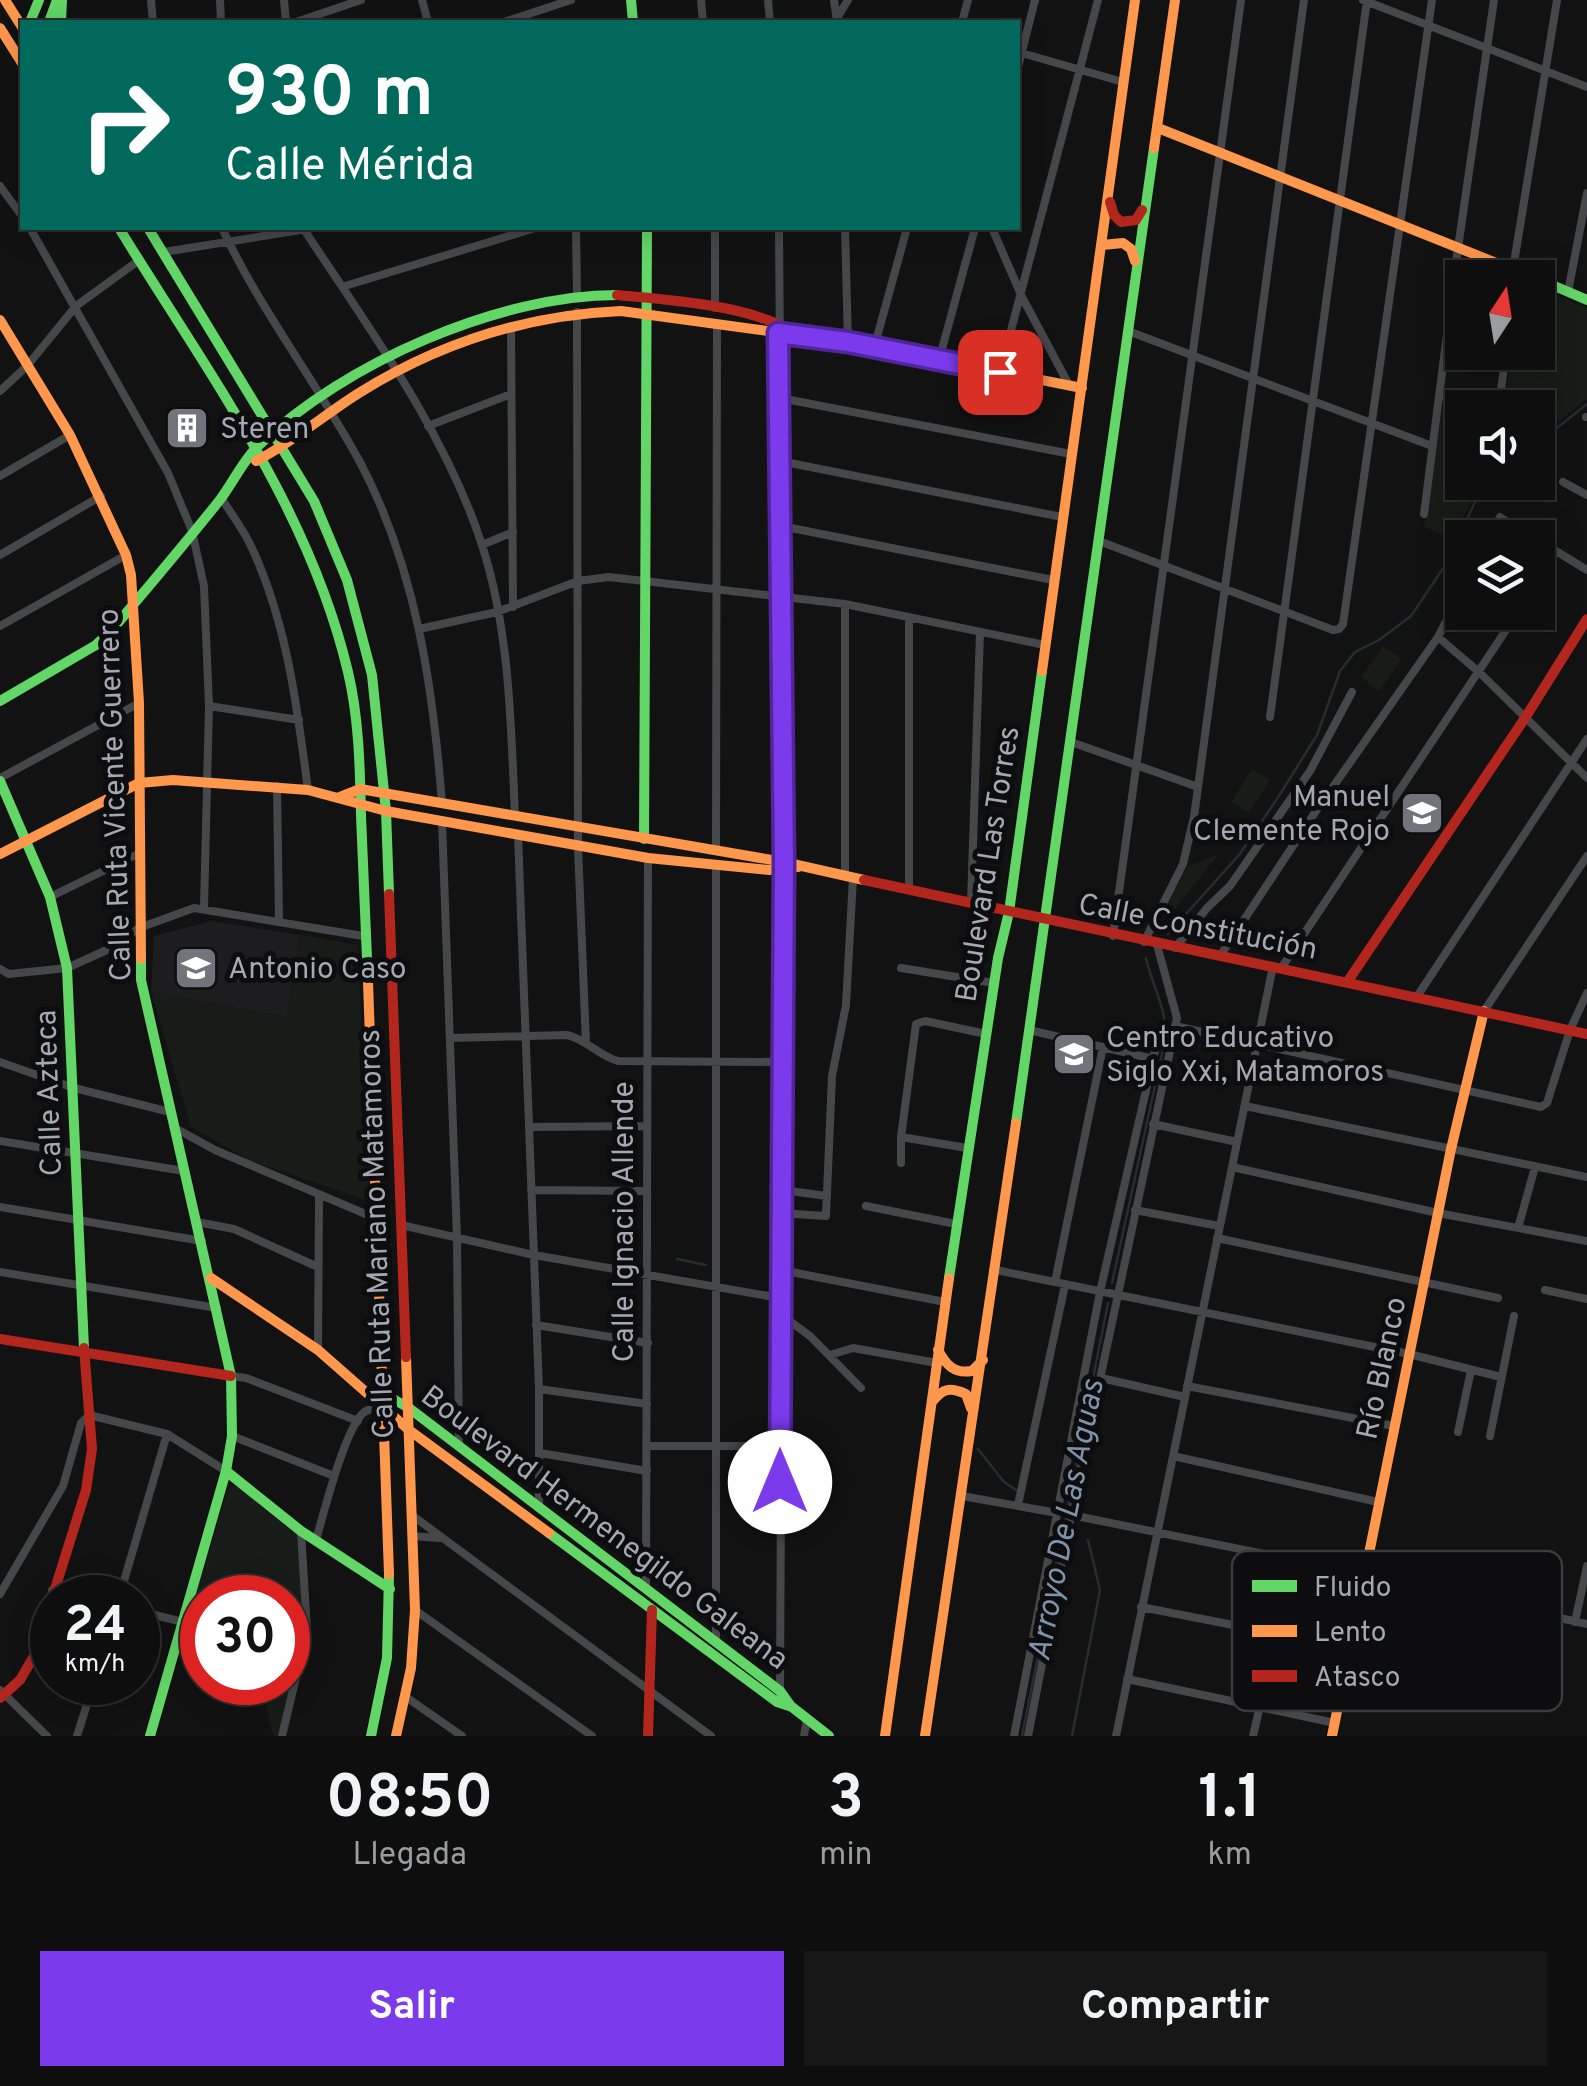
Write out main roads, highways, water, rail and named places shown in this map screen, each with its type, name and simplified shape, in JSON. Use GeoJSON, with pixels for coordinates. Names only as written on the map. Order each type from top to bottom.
{"type":"FeatureCollection","features":[{"type":"Feature","properties":{"kind":"main road"},"geometry":{"type":"LineString","coordinates":[[5,0],[20,26]]}},
{"type":"Feature","properties":{"kind":"main road","name":"Boulevard Las Torres"},"geometry":{"type":"LineString","coordinates":[[885,1736],[967,1148],[1009,912],[1072,454],[1076,387],[1102,245],[1134,0]]}},
{"type":"Feature","properties":{"kind":"main road"},"geometry":{"type":"LineString","coordinates":[[926,1736],[996,1270],[1175,0]]}},
{"type":"Feature","properties":{"kind":"main road"},"geometry":{"type":"LineString","coordinates":[[0,28],[20,61]]}},
{"type":"Feature","properties":{"kind":"main road"},"geometry":{"type":"LineString","coordinates":[[12,48],[20,34]]}},
{"type":"Feature","properties":{"kind":"main road"},"geometry":{"type":"LineString","coordinates":[[1158,128],[1485,260]]}},
{"type":"Feature","properties":{"kind":"main road"},"geometry":{"type":"LineString","coordinates":[[1109,193],[1114,215],[1122,222],[1136,220],[1146,201]]}},
{"type":"Feature","properties":{"kind":"main road","name":"Calle Ruta Mariano Matamoros"},"geometry":{"type":"LineString","coordinates":[[120,230],[260,453],[294,516],[330,605],[352,689],[360,789],[390,1589],[387,1658],[371,1736]]}},
{"type":"Feature","properties":{"kind":"main road","name":"Calle Ruta Mariano Matamoros"},"geometry":{"type":"LineString","coordinates":[[149,230],[275,434],[332,541],[357,612],[372,675],[386,811],[414,1610],[406,1697],[396,1736]]}},
{"type":"Feature","properties":{"kind":"main road"},"geometry":{"type":"LineString","coordinates":[[644,838],[646,230]]}},
{"type":"Feature","properties":{"kind":"main road"},"geometry":{"type":"LineString","coordinates":[[1102,245],[1117,240],[1128,245],[1134,254],[1136,275]]}},
{"type":"Feature","properties":{"kind":"main road"},"geometry":{"type":"LineString","coordinates":[[1555,286],[1587,300]]}},
{"type":"Feature","properties":{"kind":"main road"},"geometry":{"type":"LineString","coordinates":[[0,701],[96,645],[246,466],[275,434],[320,395],[388,357],[526,305],[578,295],[646,298],[716,308],[794,334],[1076,387]]}},
{"type":"Feature","properties":{"kind":"main road"},"geometry":{"type":"LineString","coordinates":[[260,453],[282,446],[396,370],[511,327],[577,312],[621,311],[717,324],[778,327]]}},
{"type":"Feature","properties":{"kind":"main road","name":"Calle Ruta Vicente Guerrero"},"geometry":{"type":"LineString","coordinates":[[0,320],[70,435],[126,555],[135,602],[144,997],[231,1376],[232,1436],[226,1471],[150,1736]]}},
{"type":"Feature","properties":{"kind":"main road"},"geometry":{"type":"LineString","coordinates":[[1348,981],[1587,619]]}},
{"type":"Feature","properties":{"kind":"main road","name":"Calle Azteca"},"geometry":{"type":"LineString","coordinates":[[0,779],[50,896],[68,968],[91,1468],[28,1669],[2,1694]]}},
{"type":"Feature","properties":{"kind":"main road","name":"Calle Constitución"},"geometry":{"type":"LineString","coordinates":[[139,782],[208,781],[308,790],[360,806],[648,858],[716,866],[799,867],[1113,936],[1418,995],[1587,1034]]}},
{"type":"Feature","properties":{"kind":"main road"},"geometry":{"type":"LineString","coordinates":[[0,854],[139,782]]}},
{"type":"Feature","properties":{"kind":"main road"},"geometry":{"type":"LineString","coordinates":[[340,797],[360,789]]}},
{"type":"Feature","properties":{"kind":"main road","name":"Calle Constitución"},"geometry":{"type":"LineString","coordinates":[[360,789],[716,850],[784,866]]}},
{"type":"Feature","properties":{"kind":"main road","name":"Río Blanco"},"geometry":{"type":"LineString","coordinates":[[1368,1551],[1451,1150],[1484,1010]]}},
{"type":"Feature","properties":{"kind":"main road","name":"Boulevard Hermenegildo Galeana"},"geometry":{"type":"LineString","coordinates":[[211,1278],[318,1350],[409,1430],[652,1610],[779,1696]]}},
{"type":"Feature","properties":{"kind":"main road"},"geometry":{"type":"LineString","coordinates":[[0,1340],[231,1376]]}},
{"type":"Feature","properties":{"kind":"main road"},"geometry":{"type":"LineString","coordinates":[[938,1350],[948,1366],[960,1373],[972,1371],[983,1360]]}},
{"type":"Feature","properties":{"kind":"main road"},"geometry":{"type":"LineString","coordinates":[[363,1388],[384,1392]]}},
{"type":"Feature","properties":{"kind":"main road"},"geometry":{"type":"LineString","coordinates":[[931,1402],[941,1391],[953,1388],[966,1394],[972,1412]]}},
{"type":"Feature","properties":{"kind":"main road","name":"Boulevard Hermenegildo Galeana"},"geometry":{"type":"LineString","coordinates":[[384,1392],[646,1586],[830,1736]]}},
{"type":"Feature","properties":{"kind":"main road"},"geometry":{"type":"LineString","coordinates":[[226,1471],[301,1531],[390,1589]]}},
{"type":"Feature","properties":{"kind":"main road"},"geometry":{"type":"LineString","coordinates":[[648,1736],[652,1610]]}},
{"type":"Feature","properties":{"kind":"main road","name":"Río Blanco"},"geometry":{"type":"LineString","coordinates":[[1332,1736],[1337,1711]]}},
{"type":"Feature","properties":{"kind":"waterway","name":"Arroyo De Las Aguas"},"geometry":{"type":"LineString","coordinates":[[1555,429],[1587,404]]}},
{"type":"Feature","properties":{"kind":"waterway","name":"Arroyo De Las Aguas"},"geometry":{"type":"LineString","coordinates":[[1168,934],[1239,855],[1277,799],[1317,735],[1340,671],[1355,652],[1411,616],[1446,564],[1477,500]]}},
{"type":"Feature","properties":{"kind":"waterway","name":"Arroyo De Las Aguas"},"geometry":{"type":"LineString","coordinates":[[1112,1283],[1165,1040],[1162,1008],[1146,958]]}},
{"type":"Feature","properties":{"kind":"waterway"},"geometry":{"type":"LineString","coordinates":[[677,1259],[706,1265]]}},
{"type":"Feature","properties":{"kind":"waterway","name":"Arroyo De Las Aguas"},"geometry":{"type":"LineString","coordinates":[[1022,1736],[1108,1303]]}},
{"type":"Feature","properties":{"kind":"waterway"},"geometry":{"type":"LineString","coordinates":[[978,1449],[1004,1482],[1016,1490]]}},
{"type":"Feature","properties":{"kind":"waterway"},"geometry":{"type":"LineString","coordinates":[[1072,1736],[1100,1590],[1088,1540]]}},
{"type":"Feature","properties":{"kind":"place","name":"Steren"},"geometry":{"type":"Point","coordinates":[187,428]}},
{"type":"Feature","properties":{"kind":"place","name":"Manuel Clemente Rojo"},"geometry":{"type":"Point","coordinates":[1422,813]}},
{"type":"Feature","properties":{"kind":"place","name":"Antonio Caso"},"geometry":{"type":"Point","coordinates":[196,968]}},
{"type":"Feature","properties":{"kind":"place","name":"Centro Educativo Siglo Xxi, Matamoros"},"geometry":{"type":"Point","coordinates":[1074,1054]}}]}
